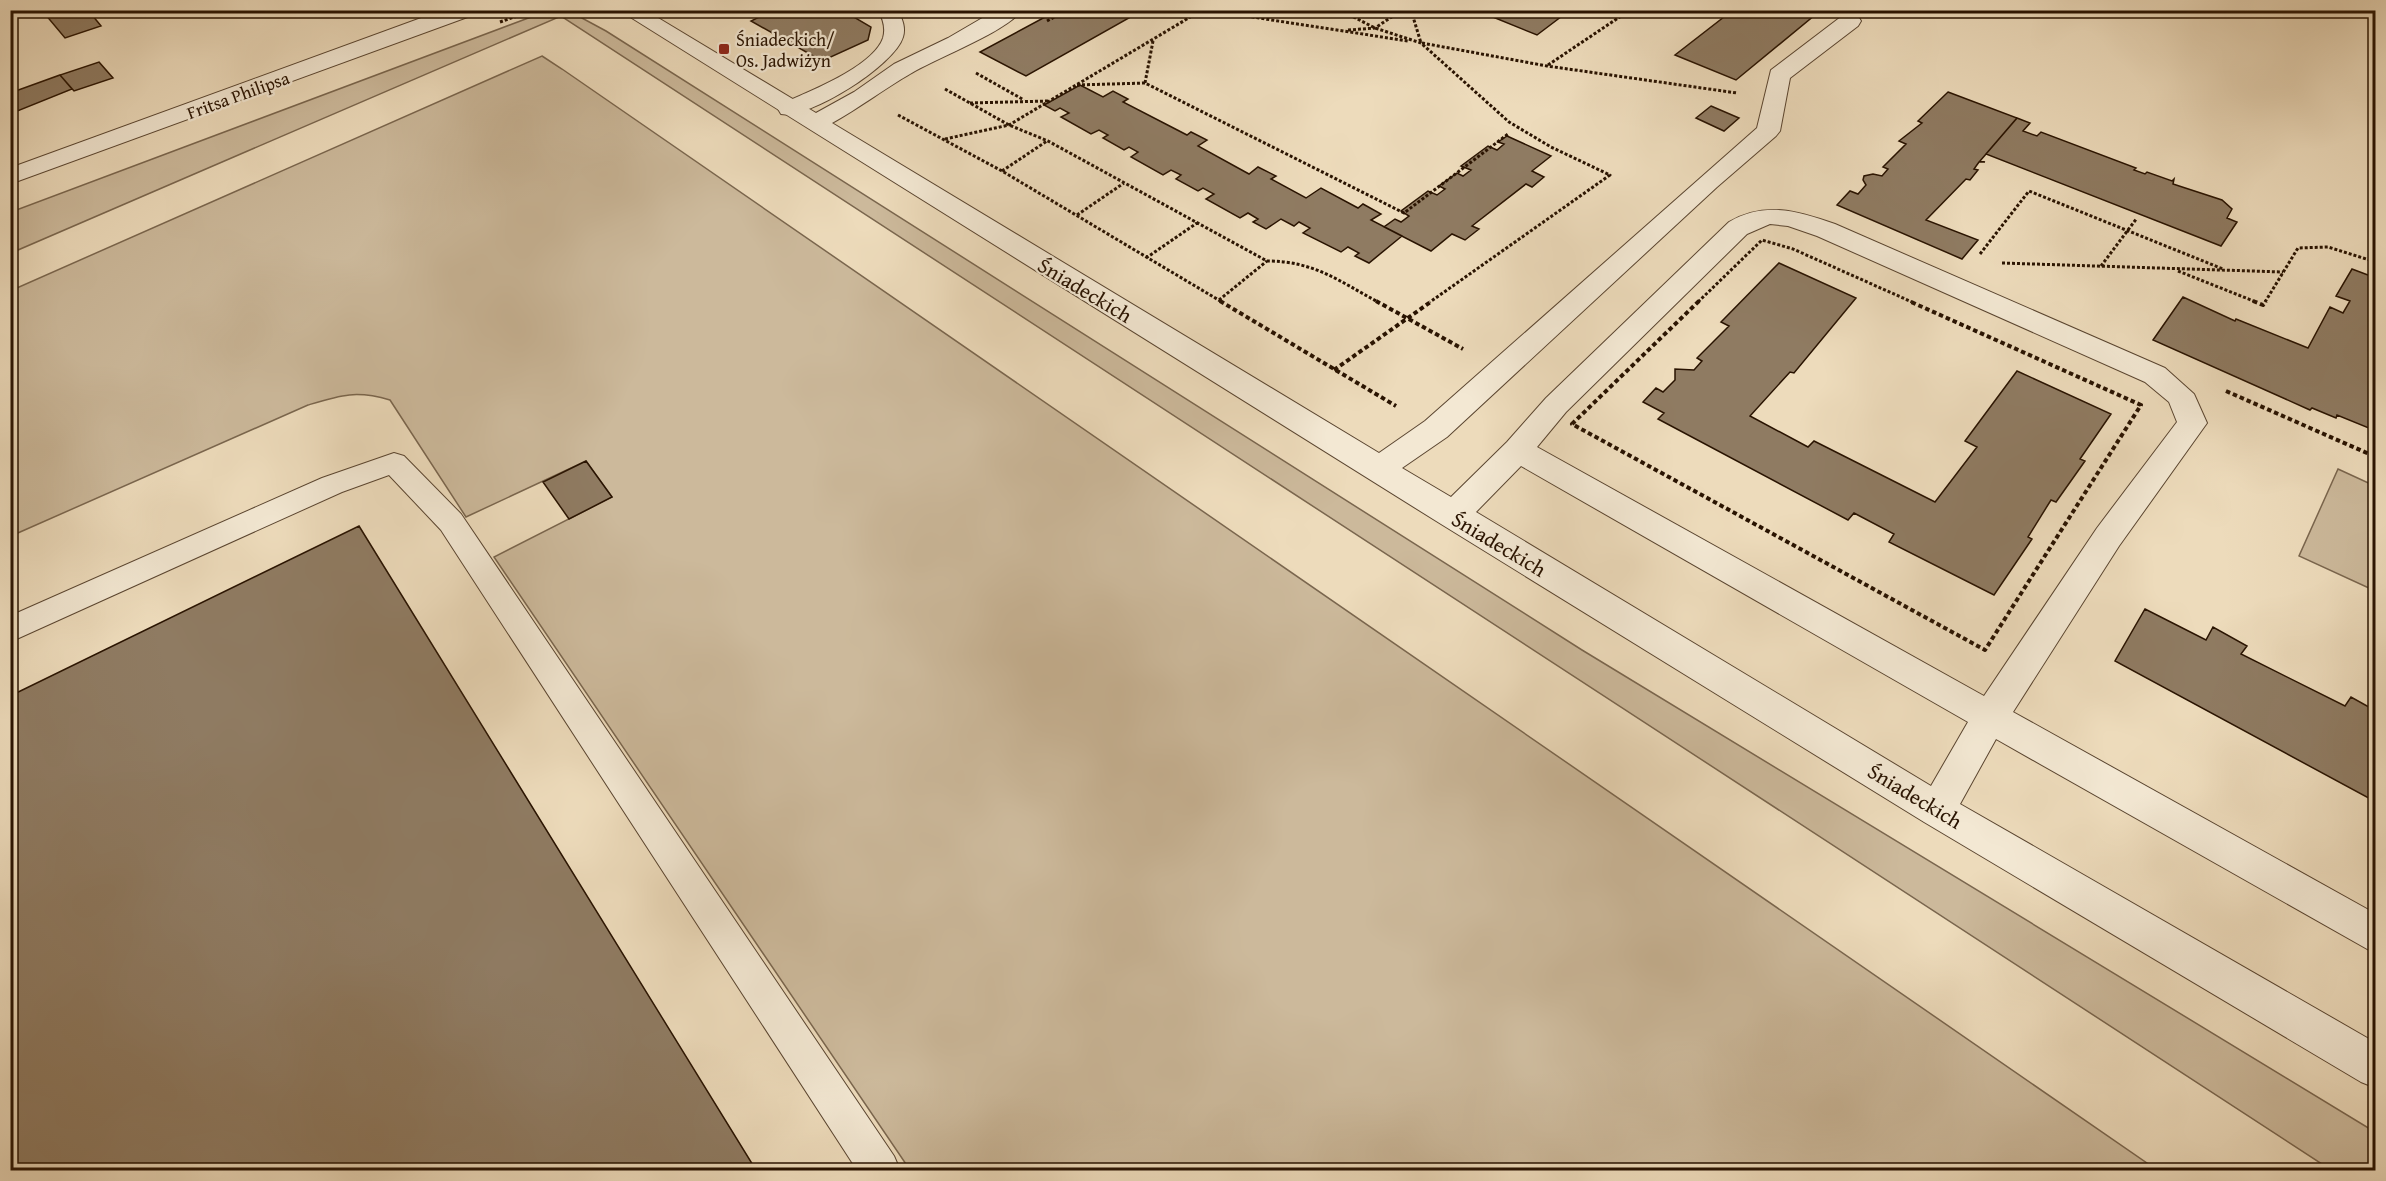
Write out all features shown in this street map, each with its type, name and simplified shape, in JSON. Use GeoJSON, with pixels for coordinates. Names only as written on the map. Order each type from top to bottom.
{"type":"FeatureCollection","features":[{"type":"Feature","properties":{"kind":"street","name":"Fritsa Philipsa"},"geometry":{"type":"LineString","coordinates":[[10,177],[465,10]]}},
{"type":"Feature","properties":{"kind":"street","name":"Śniadeckich"},"geometry":{"type":"LineString","coordinates":[[629,10],[1452,516],[1937,810],[2376,1067]]}},
{"type":"Feature","properties":{"kind":"street"},"geometry":{"type":"LineString","coordinates":[[802,116],[862,97],[902,69],[956,43],[1012,10]]}},
{"type":"Feature","properties":{"kind":"street"},"geometry":{"type":"LineString","coordinates":[[1378,469],[1436,429],[1708,182],[1768,131],[1779,75],[1850,21]]}},
{"type":"Feature","properties":{"kind":"street"},"geometry":{"type":"LineString","coordinates":[[1452,516],[1518,450],[1564,415],[1738,228],[1760,216],[1780,216],[1826,230],[2156,375],[2177,392],[2191,413],[2192,423],[2188,431],[2108,537],[1989,717],[1937,810]]}},
{"type":"Feature","properties":{"kind":"street"},"geometry":{"type":"LineString","coordinates":[[1518,450],[2376,935]]}},
{"type":"Feature","properties":{"kind":"lane"},"geometry":{"type":"LineString","coordinates":[[802,116],[859,75],[873,62],[894,36],[894,23],[888,10]]}},
{"type":"Feature","properties":{"kind":"lane"},"geometry":{"type":"LineString","coordinates":[[10,630],[332,485],[393,463],[451,522],[880,1170]]}},
{"type":"Feature","properties":{"kind":"path"},"geometry":{"type":"LineString","coordinates":[[1046,22],[1067,10]]}},
{"type":"Feature","properties":{"kind":"path"},"geometry":{"type":"LineString","coordinates":[[945,139],[1009,125],[1202,10]]}},
{"type":"Feature","properties":{"kind":"path"},"geometry":{"type":"LineString","coordinates":[[1208,10],[1421,43],[1547,66],[1774,97]]}},
{"type":"Feature","properties":{"kind":"path"},"geometry":{"type":"LineString","coordinates":[[1334,370],[1610,176],[1551,147],[1509,122],[1421,43],[1375,28],[1340,10]]}},
{"type":"Feature","properties":{"kind":"path"},"geometry":{"type":"LineString","coordinates":[[1341,31],[1375,28],[1402,10]]}},
{"type":"Feature","properties":{"kind":"path"},"geometry":{"type":"LineString","coordinates":[[1412,10],[1421,43]]}},
{"type":"Feature","properties":{"kind":"path"},"geometry":{"type":"LineString","coordinates":[[1547,66],[1630,10]]}},
{"type":"Feature","properties":{"kind":"path"},"geometry":{"type":"LineString","coordinates":[[1145,83],[1153,40]]}},
{"type":"Feature","properties":{"kind":"path"},"geometry":{"type":"LineString","coordinates":[[971,71],[1027,101]]}},
{"type":"Feature","properties":{"kind":"path"},"geometry":{"type":"LineString","coordinates":[[949,81],[943,88],[969,103],[1009,125],[1048,141],[1268,261],[1292,261],[1314,267],[1501,370]]}},
{"type":"Feature","properties":{"kind":"path"},"geometry":{"type":"LineString","coordinates":[[1077,85],[1145,83],[1404,213],[1508,134]]}},
{"type":"Feature","properties":{"kind":"path"},"geometry":{"type":"LineString","coordinates":[[862,97],[1002,171],[1436,429]]}},
{"type":"Feature","properties":{"kind":"path"},"geometry":{"type":"LineString","coordinates":[[969,103],[1051,101]]}},
{"type":"Feature","properties":{"kind":"path"},"geometry":{"type":"LineString","coordinates":[[1002,171],[1048,141]]}},
{"type":"Feature","properties":{"kind":"path"},"geometry":{"type":"LineString","coordinates":[[1077,215],[1124,183]]}},
{"type":"Feature","properties":{"kind":"path"},"geometry":{"type":"LineString","coordinates":[[1952,285],[1974,262],[2029,191],[2227,271]]}},
{"type":"Feature","properties":{"kind":"path"},"geometry":{"type":"LineString","coordinates":[[2100,267],[2138,218]]}},
{"type":"Feature","properties":{"kind":"path"},"geometry":{"type":"LineString","coordinates":[[1146,258],[1197,223]]}},
{"type":"Feature","properties":{"kind":"path"},"geometry":{"type":"LineString","coordinates":[[1762,240],[1793,249],[2141,405],[1985,650],[1564,415],[1762,240]]}},
{"type":"Feature","properties":{"kind":"path"},"geometry":{"type":"LineString","coordinates":[[2174,270],[2263,305],[2298,248],[2310,244],[2334,246],[2376,262]]}},
{"type":"Feature","properties":{"kind":"path"},"geometry":{"type":"LineString","coordinates":[[1219,300],[1268,261]]}},
{"type":"Feature","properties":{"kind":"path"},"geometry":{"type":"LineString","coordinates":[[1974,262],[2283,272]]}},
{"type":"Feature","properties":{"kind":"shaded area"},"geometry":{"type":"Polygon","coordinates":[[[547,11],[569,11],[606,31],[1582,650],[2375,1132],[2375,1170],[2331,1170],[561,16],[11,253],[11,212],[547,11]]]}},
{"type":"Feature","properties":{"kind":"shaded area"},"geometry":{"type":"Polygon","coordinates":[[[542,56],[2157,1170],[910,1170],[494,557],[612,497],[586,461],[466,517],[390,400],[367,395],[349,395],[308,405],[11,536],[10,291],[542,56]]]}},
{"type":"Feature","properties":{"kind":"shaded area"},"geometry":{"type":"Polygon","coordinates":[[[2338,469],[2375,486],[2376,579],[2371,589],[2299,556],[2338,469]]]}},
{"type":"Feature","properties":{"kind":"building"},"geometry":{"type":"Polygon","coordinates":[[[10,10],[88,10],[101,26],[65,38],[45,14],[10,18],[10,10]]]}},
{"type":"Feature","properties":{"kind":"building"},"geometry":{"type":"Polygon","coordinates":[[[774,10],[842,10],[871,27],[868,40],[822,61],[751,21],[774,10]]]}},
{"type":"Feature","properties":{"kind":"building"},"geometry":{"type":"Polygon","coordinates":[[[1058,10],[1143,10],[1026,76],[980,52],[1058,10]]]}},
{"type":"Feature","properties":{"kind":"building"},"geometry":{"type":"Polygon","coordinates":[[[1487,10],[1570,10],[1537,35],[1483,13],[1487,10]]]}},
{"type":"Feature","properties":{"kind":"building"},"geometry":{"type":"Polygon","coordinates":[[[1733,10],[1821,10],[1736,80],[1675,55],[1733,10]]]}},
{"type":"Feature","properties":{"kind":"building"},"geometry":{"type":"Polygon","coordinates":[[[99,62],[113,78],[74,91],[60,75],[99,62]]]}},
{"type":"Feature","properties":{"kind":"building"},"geometry":{"type":"Polygon","coordinates":[[[60,75],[72,89],[10,114],[10,93],[60,75]]]}},
{"type":"Feature","properties":{"kind":"building"},"geometry":{"type":"Polygon","coordinates":[[[1080,85],[1103,97],[1113,91],[1128,99],[1123,102],[1187,135],[1191,132],[1207,140],[1198,146],[1249,174],[1258,167],[1276,176],[1271,179],[1306,198],[1321,188],[1358,208],[1363,204],[1381,214],[1371,220],[1402,236],[1369,263],[1355,256],[1359,253],[1348,247],[1341,252],[1303,233],[1310,228],[1299,222],[1294,226],[1281,219],[1266,229],[1253,222],[1258,219],[1248,213],[1240,218],[1206,199],[1214,194],[1203,188],[1198,191],[1176,179],[1181,175],[1171,170],[1163,175],[1131,157],[1138,152],[1129,147],[1124,150],[1103,138],[1108,135],[1099,130],[1091,134],[1061,117],[1069,113],[1060,108],[1055,111],[1044,105],[1080,85]]]}},
{"type":"Feature","properties":{"kind":"building"},"geometry":{"type":"Polygon","coordinates":[[[1948,92],[2017,118],[1980,161],[1985,162],[1979,162],[1974,169],[1978,170],[1970,180],[1966,179],[1926,220],[1978,240],[1962,259],[1837,205],[1850,191],[1858,194],[1866,185],[1863,180],[1864,176],[1873,174],[1882,176],[1888,169],[1883,167],[1906,144],[1899,141],[1922,123],[1918,121],[1948,92]]]}},
{"type":"Feature","properties":{"kind":"building"},"geometry":{"type":"Polygon","coordinates":[[[1711,106],[1739,118],[1724,131],[1696,118],[1711,106]]]}},
{"type":"Feature","properties":{"kind":"building"},"geometry":{"type":"Polygon","coordinates":[[[2017,118],[2030,123],[2023,131],[2037,136],[2041,132],[2136,168],[2134,170],[2172,181],[2174,179],[2173,184],[2222,200],[2232,209],[2227,218],[2237,222],[2221,246],[1986,154],[2017,118]]]}},
{"type":"Feature","properties":{"kind":"building"},"geometry":{"type":"Polygon","coordinates":[[[1507,136],[1551,156],[1532,171],[1544,177],[1532,187],[1526,184],[1472,226],[1479,229],[1465,240],[1452,234],[1431,251],[1384,227],[1395,219],[1401,222],[1409,216],[1401,211],[1428,191],[1437,195],[1445,189],[1439,186],[1457,173],[1463,176],[1471,170],[1461,166],[1488,146],[1497,150],[1504,144],[1498,142],[1507,136]]]}},
{"type":"Feature","properties":{"kind":"building"},"geometry":{"type":"Polygon","coordinates":[[[1779,263],[1856,298],[1794,373],[1790,372],[1750,416],[1808,447],[1814,441],[1935,502],[1977,447],[1965,441],[2017,371],[2111,414],[2080,459],[2085,461],[2056,502],[2051,500],[2028,537],[2032,539],[1994,595],[1889,542],[1894,534],[1854,513],[1848,520],[1658,419],[1664,413],[1643,402],[1656,388],[1663,392],[1675,380],[1675,369],[1694,370],[1702,361],[1697,358],[1729,326],[1721,322],[1779,263]]]}},
{"type":"Feature","properties":{"kind":"building"},"geometry":{"type":"Polygon","coordinates":[[[2352,269],[2376,278],[2376,431],[2337,415],[2336,418],[2312,408],[2310,410],[2153,340],[2183,297],[2235,321],[2236,319],[2308,348],[2330,307],[2343,313],[2350,301],[2336,296],[2352,269]]]}},
{"type":"Feature","properties":{"kind":"building"},"geometry":{"type":"Polygon","coordinates":[[[586,461],[612,497],[569,519],[543,482],[586,461]]]}},
{"type":"Feature","properties":{"kind":"building"},"geometry":{"type":"Polygon","coordinates":[[[359,526],[756,1170],[10,1170],[10,696],[359,526]]]}},
{"type":"Feature","properties":{"kind":"building"},"geometry":{"type":"Polygon","coordinates":[[[2145,609],[2206,640],[2213,627],[2247,646],[2241,654],[2345,706],[2351,697],[2376,711],[2376,802],[2115,661],[2145,609]]]}},
{"type":"Feature","properties":{"kind":"place","name":"Śniadeckich/ Os. Jadwiżyn"},"geometry":{"type":"Point","coordinates":[724,49]}}]}
